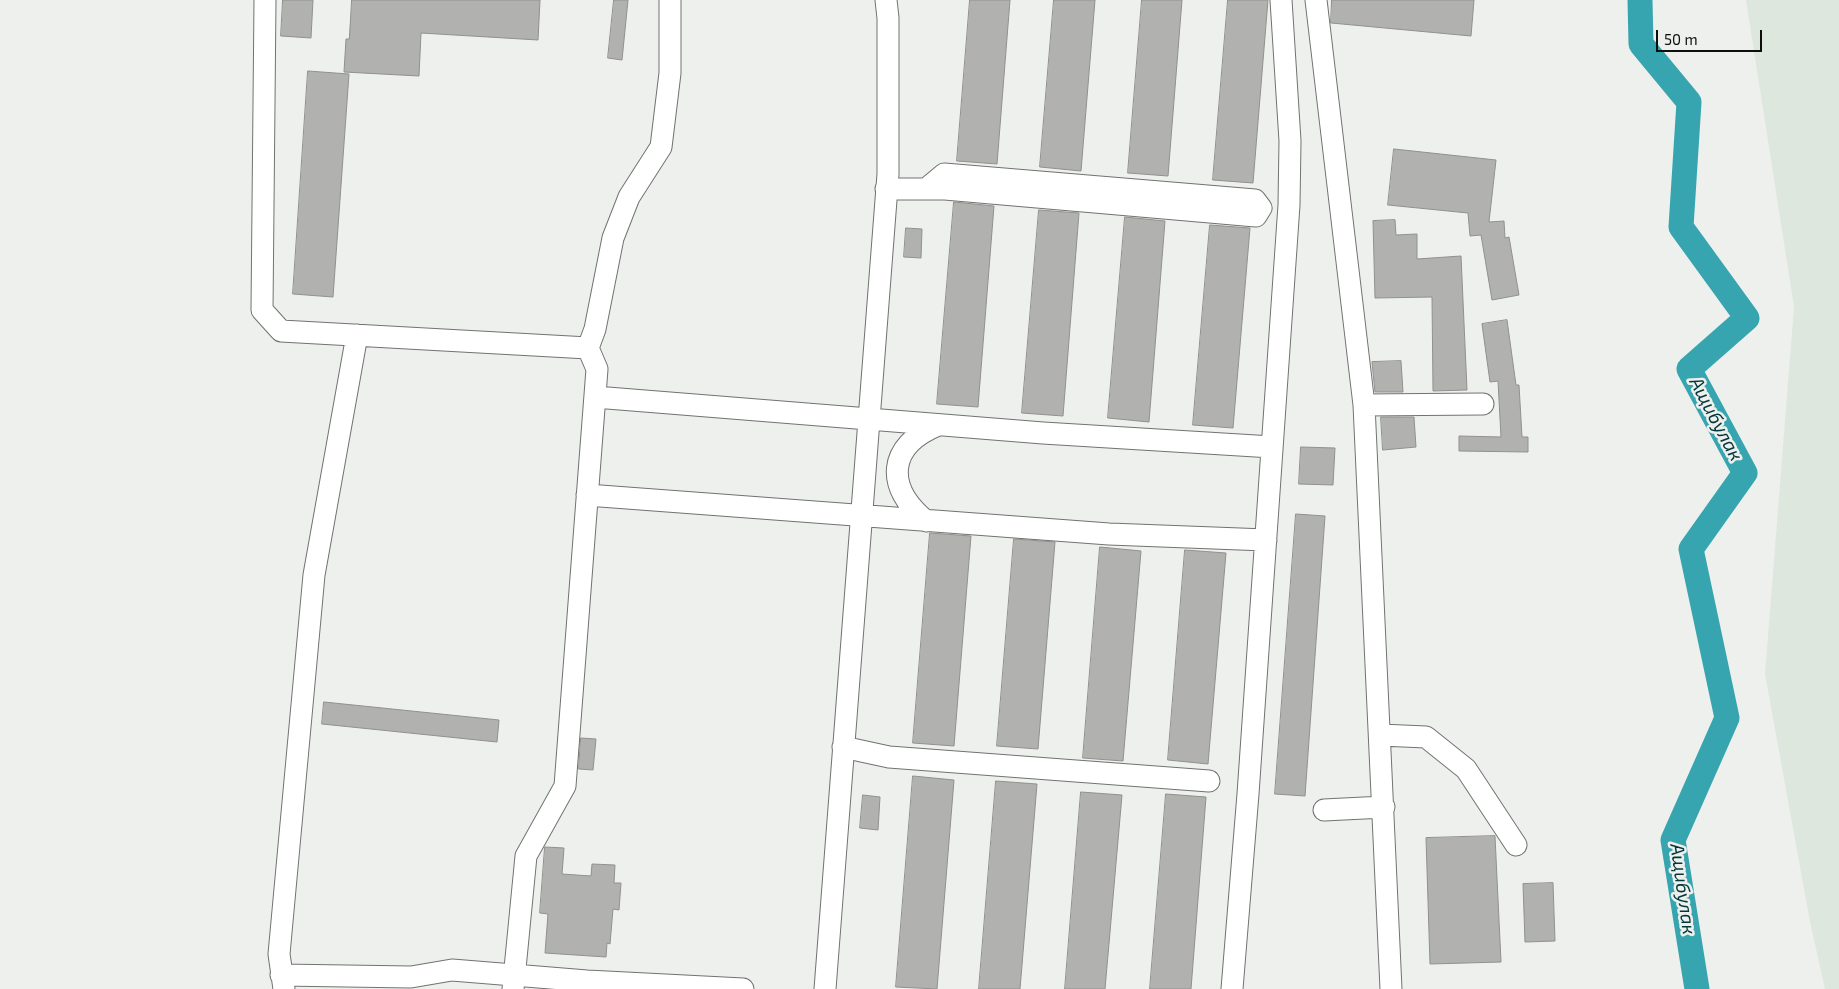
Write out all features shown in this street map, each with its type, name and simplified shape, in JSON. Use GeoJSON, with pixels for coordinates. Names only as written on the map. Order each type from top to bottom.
{"type":"FeatureCollection","features":[{"type":"Feature","properties":{"kind":"lane"},"geometry":{"type":"LineString","coordinates":[[265,0],[262,310],[281,331],[588,348]]}},
{"type":"Feature","properties":{"kind":"lane"},"geometry":{"type":"LineString","coordinates":[[514,982],[526,856],[565,786],[597,369],[588,348],[595,329],[616,230],[628,197],[661,148],[670,73],[670,0]]}},
{"type":"Feature","properties":{"kind":"lane"},"geometry":{"type":"LineString","coordinates":[[824,989],[886,189],[888,18],[886,0]]}},
{"type":"Feature","properties":{"kind":"lane"},"geometry":{"type":"LineString","coordinates":[[1232,989],[1289,205],[1290,141],[1281,0]]}},
{"type":"Feature","properties":{"kind":"lane"},"geometry":{"type":"LineString","coordinates":[[1316,0],[1364,405],[1391,989]]}},
{"type":"Feature","properties":{"kind":"lane"},"geometry":{"type":"LineString","coordinates":[[886,189],[926,189],[1256,216],[1261,208],[1255,200],[944,174],[926,189]]}},
{"type":"Feature","properties":{"kind":"lane"},"geometry":{"type":"LineString","coordinates":[[357,335],[314,575],[279,954],[283,982],[411,977],[452,970],[514,982],[743,989]]}},
{"type":"Feature","properties":{"kind":"lane"},"geometry":{"type":"LineString","coordinates":[[595,397],[938,425],[1272,447]]}},
{"type":"Feature","properties":{"kind":"lane"},"geometry":{"type":"LineString","coordinates":[[1364,405],[1483,404]]}},
{"type":"Feature","properties":{"kind":"lane"},"geometry":{"type":"LineString","coordinates":[[926,521],[911,509],[902,496],[897,476],[900,459],[906,446],[920,432],[938,425]]}},
{"type":"Feature","properties":{"kind":"lane"},"geometry":{"type":"LineString","coordinates":[[588,495],[861,517],[1110,534],[1266,540]]}},
{"type":"Feature","properties":{"kind":"lane"},"geometry":{"type":"LineString","coordinates":[[1380,735],[1426,737],[1466,769],[1516,845]]}},
{"type":"Feature","properties":{"kind":"lane"},"geometry":{"type":"LineString","coordinates":[[843,747],[889,757],[1209,781]]}},
{"type":"Feature","properties":{"kind":"lane"},"geometry":{"type":"LineString","coordinates":[[1324,810],[1384,807]]}},
{"type":"Feature","properties":{"kind":"shaded area"},"geometry":{"type":"Polygon","coordinates":[[[1746,0],[1839,0],[1839,989],[1825,989],[1810,922],[1765,674],[1794,307],[1746,0]]]}},
{"type":"Feature","properties":{"kind":"building"},"geometry":{"type":"Polygon","coordinates":[[[283,0],[313,0],[311,38],[281,36],[283,0]]]}},
{"type":"Feature","properties":{"kind":"building"},"geometry":{"type":"Polygon","coordinates":[[[352,0],[540,0],[538,40],[421,33],[419,76],[344,72],[346,39],[349,39],[352,0]]]}},
{"type":"Feature","properties":{"kind":"building"},"geometry":{"type":"Polygon","coordinates":[[[614,0],[628,0],[622,60],[608,58],[614,0]]]}},
{"type":"Feature","properties":{"kind":"building"},"geometry":{"type":"Polygon","coordinates":[[[970,0],[1010,0],[997,164],[957,161],[970,0]]]}},
{"type":"Feature","properties":{"kind":"building"},"geometry":{"type":"Polygon","coordinates":[[[1054,0],[1095,0],[1081,171],[1040,167],[1054,0]]]}},
{"type":"Feature","properties":{"kind":"building"},"geometry":{"type":"Polygon","coordinates":[[[1142,0],[1182,0],[1168,176],[1128,173],[1142,0]]]}},
{"type":"Feature","properties":{"kind":"building"},"geometry":{"type":"Polygon","coordinates":[[[1228,0],[1268,0],[1253,183],[1213,180],[1228,0]]]}},
{"type":"Feature","properties":{"kind":"building"},"geometry":{"type":"Polygon","coordinates":[[[1332,0],[1474,0],[1471,36],[1331,23],[1332,0]]]}},
{"type":"Feature","properties":{"kind":"building"},"geometry":{"type":"Polygon","coordinates":[[[308,71],[349,74],[333,297],[293,294],[308,71]]]}},
{"type":"Feature","properties":{"kind":"building"},"geometry":{"type":"Polygon","coordinates":[[[1394,149],[1496,160],[1489,222],[1504,221],[1505,238],[1509,237],[1519,295],[1492,300],[1481,235],[1470,236],[1468,213],[1388,205],[1394,149]]]}},
{"type":"Feature","properties":{"kind":"building"},"geometry":{"type":"Polygon","coordinates":[[[954,202],[994,206],[978,407],[937,404],[954,202]]]}},
{"type":"Feature","properties":{"kind":"building"},"geometry":{"type":"Polygon","coordinates":[[[1039,210],[1079,213],[1063,416],[1022,413],[1039,210]]]}},
{"type":"Feature","properties":{"kind":"building"},"geometry":{"type":"Polygon","coordinates":[[[1125,217],[1165,221],[1149,422],[1108,418],[1125,217]]]}},
{"type":"Feature","properties":{"kind":"building"},"geometry":{"type":"Polygon","coordinates":[[[1395,220],[1396,235],[1417,234],[1417,259],[1461,256],[1467,390],[1433,391],[1432,297],[1375,298],[1373,221],[1395,220]]]}},
{"type":"Feature","properties":{"kind":"building"},"geometry":{"type":"Polygon","coordinates":[[[1210,225],[1250,228],[1233,428],[1193,425],[1210,225]]]}},
{"type":"Feature","properties":{"kind":"building"},"geometry":{"type":"Polygon","coordinates":[[[906,228],[922,229],[921,258],[904,257],[906,228]]]}},
{"type":"Feature","properties":{"kind":"building"},"geometry":{"type":"Polygon","coordinates":[[[1507,320],[1516,385],[1519,385],[1522,437],[1528,437],[1528,452],[1459,451],[1459,436],[1501,437],[1498,381],[1490,382],[1482,324],[1507,320]]]}},
{"type":"Feature","properties":{"kind":"building"},"geometry":{"type":"Polygon","coordinates":[[[1401,361],[1403,392],[1375,392],[1372,362],[1401,361]]]}},
{"type":"Feature","properties":{"kind":"building"},"geometry":{"type":"Polygon","coordinates":[[[1381,417],[1414,417],[1416,447],[1383,450],[1381,417]]]}},
{"type":"Feature","properties":{"kind":"building"},"geometry":{"type":"Polygon","coordinates":[[[1301,447],[1335,448],[1333,485],[1299,484],[1301,447]]]}},
{"type":"Feature","properties":{"kind":"building"},"geometry":{"type":"Polygon","coordinates":[[[1296,514],[1325,516],[1305,796],[1275,794],[1296,514]]]}},
{"type":"Feature","properties":{"kind":"building"},"geometry":{"type":"Polygon","coordinates":[[[930,533],[971,536],[954,746],[913,743],[930,533]]]}},
{"type":"Feature","properties":{"kind":"building"},"geometry":{"type":"Polygon","coordinates":[[[1014,539],[1055,542],[1038,749],[997,746],[1014,539]]]}},
{"type":"Feature","properties":{"kind":"building"},"geometry":{"type":"Polygon","coordinates":[[[1100,547],[1141,551],[1123,761],[1083,758],[1100,547]]]}},
{"type":"Feature","properties":{"kind":"building"},"geometry":{"type":"Polygon","coordinates":[[[1185,550],[1226,553],[1208,764],[1168,760],[1185,550]]]}},
{"type":"Feature","properties":{"kind":"building"},"geometry":{"type":"Polygon","coordinates":[[[324,702],[499,720],[497,742],[322,724],[324,702]]]}},
{"type":"Feature","properties":{"kind":"building"},"geometry":{"type":"Polygon","coordinates":[[[581,738],[596,739],[593,770],[579,769],[581,738]]]}},
{"type":"Feature","properties":{"kind":"building"},"geometry":{"type":"Polygon","coordinates":[[[913,776],[954,780],[937,989],[896,987],[913,776]]]}},
{"type":"Feature","properties":{"kind":"building"},"geometry":{"type":"Polygon","coordinates":[[[996,781],[1037,784],[1020,989],[979,989],[996,781]]]}},
{"type":"Feature","properties":{"kind":"building"},"geometry":{"type":"Polygon","coordinates":[[[1081,792],[1122,795],[1105,989],[1065,989],[1081,792]]]}},
{"type":"Feature","properties":{"kind":"building"},"geometry":{"type":"Polygon","coordinates":[[[1166,794],[1206,797],[1191,989],[1150,989],[1166,794]]]}},
{"type":"Feature","properties":{"kind":"building"},"geometry":{"type":"Polygon","coordinates":[[[863,795],[880,797],[878,830],[860,828],[863,795]]]}},
{"type":"Feature","properties":{"kind":"building"},"geometry":{"type":"Polygon","coordinates":[[[1495,836],[1501,962],[1430,964],[1426,838],[1495,836]]]}},
{"type":"Feature","properties":{"kind":"building"},"geometry":{"type":"Polygon","coordinates":[[[545,847],[564,848],[562,874],[591,876],[592,864],[615,865],[614,883],[621,883],[619,910],[613,909],[610,944],[607,943],[606,957],[545,953],[548,914],[540,913],[545,847]]]}},
{"type":"Feature","properties":{"kind":"building"},"geometry":{"type":"Polygon","coordinates":[[[1553,883],[1555,941],[1525,942],[1523,884],[1553,883]]]}},
{"type":"Feature","properties":{"kind":"waterway","name":"Ащибулак"},"geometry":{"type":"LineString","coordinates":[[1640,0],[1641,44],[1689,102],[1681,227],[1747,318],[1689,369],[1745,473],[1691,549],[1727,718],[1673,840],[1697,989]]}}]}
